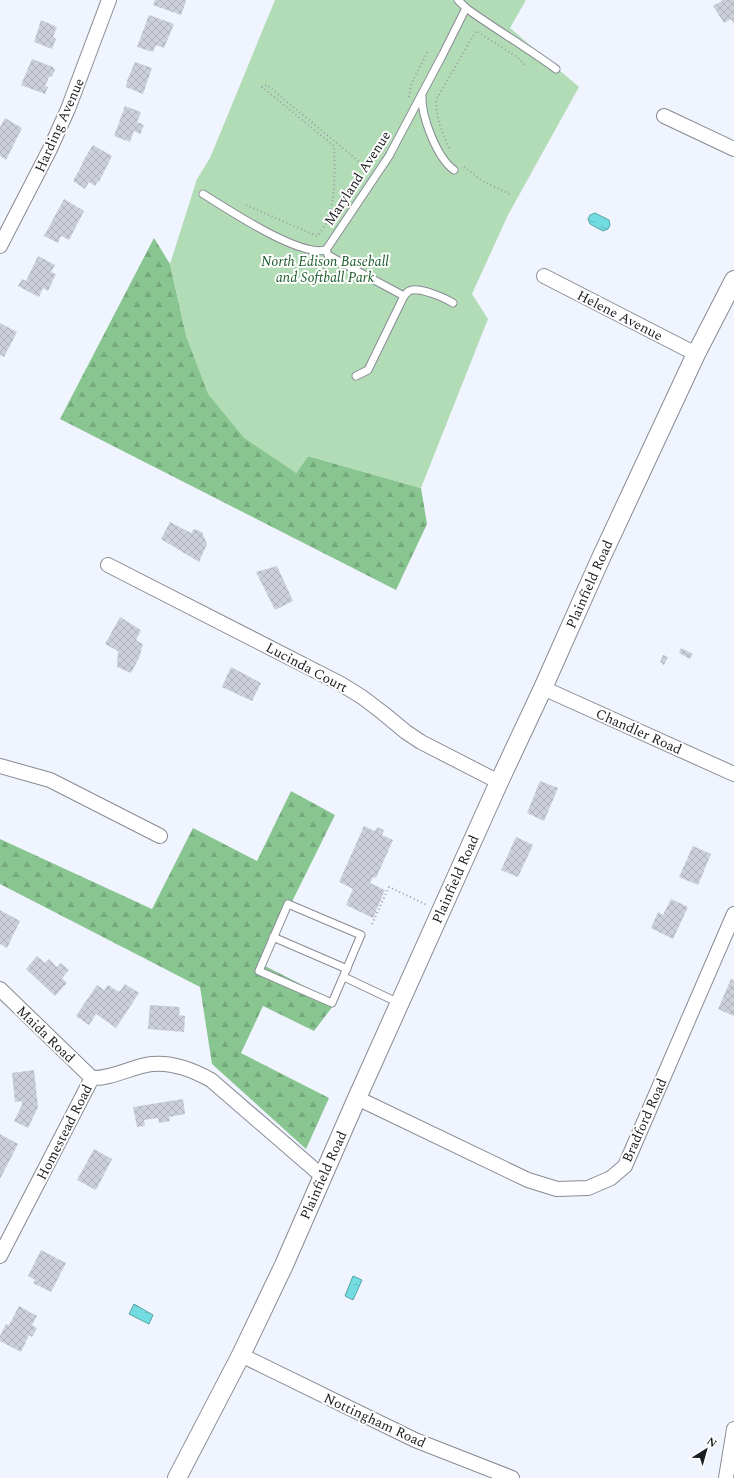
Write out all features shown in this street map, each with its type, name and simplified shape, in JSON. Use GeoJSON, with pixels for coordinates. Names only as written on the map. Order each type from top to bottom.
{"type":"FeatureCollection","features":[{"type":"Feature","properties":{"kind":"street","name":"Harding Avenue"},"geometry":{"type":"LineString","coordinates":[[0,246],[50,150],[68,109],[109,0]]}},
{"type":"Feature","properties":{"kind":"street"},"geometry":{"type":"LineString","coordinates":[[664,116],[734,149]]}},
{"type":"Feature","properties":{"kind":"street","name":"Helene Avenue"},"geometry":{"type":"LineString","coordinates":[[544,276],[696,354]]}},
{"type":"Feature","properties":{"kind":"street","name":"Plainfield Road"},"geometry":{"type":"LineString","coordinates":[[176,1478],[241,1356],[284,1265],[399,1004],[600,560],[696,354],[734,280]]}},
{"type":"Feature","properties":{"kind":"street","name":"Lucinda Court"},"geometry":{"type":"LineString","coordinates":[[108,565],[341,684],[362,697],[421,742],[499,782]]}},
{"type":"Feature","properties":{"kind":"street","name":"Chandler Road"},"geometry":{"type":"LineString","coordinates":[[543,688],[734,774]]}},
{"type":"Feature","properties":{"kind":"street"},"geometry":{"type":"LineString","coordinates":[[0,766],[50,780],[160,836]]}},
{"type":"Feature","properties":{"kind":"street","name":"Bradford Road"},"geometry":{"type":"LineString","coordinates":[[357,1098],[528,1180],[557,1189],[588,1188],[611,1178],[625,1166],[734,914]]}},
{"type":"Feature","properties":{"kind":"street","name":"Maida Road"},"geometry":{"type":"LineString","coordinates":[[0,989],[92,1078]]}},
{"type":"Feature","properties":{"kind":"street","name":"Homestead Road"},"geometry":{"type":"LineString","coordinates":[[0,1256],[92,1078],[108,1077],[152,1064],[175,1066],[194,1071],[211,1080],[322,1176]]}},
{"type":"Feature","properties":{"kind":"street","name":"Nottingham Road"},"geometry":{"type":"LineString","coordinates":[[241,1356],[415,1440],[512,1478]]}},
{"type":"Feature","properties":{"kind":"street"},"geometry":{"type":"LineString","coordinates":[[726,1478],[734,1430]]}},
{"type":"Feature","properties":{"kind":"lane"},"geometry":{"type":"LineString","coordinates":[[458,0],[487,24],[532,51],[556,69]]}},
{"type":"Feature","properties":{"kind":"lane","name":"Maryland Avenue"},"geometry":{"type":"LineString","coordinates":[[326,250],[389,156],[466,8]]}},
{"type":"Feature","properties":{"kind":"lane"},"geometry":{"type":"LineString","coordinates":[[422,94],[423,112],[427,125],[443,158],[454,170]]}},
{"type":"Feature","properties":{"kind":"lane"},"geometry":{"type":"LineString","coordinates":[[204,194],[279,239],[312,250],[326,250],[328,254],[335,259],[404,296]]}},
{"type":"Feature","properties":{"kind":"lane"},"geometry":{"type":"LineString","coordinates":[[356,376],[368,370],[404,296],[408,291],[414,290],[436,294],[453,303]]}},
{"type":"Feature","properties":{"kind":"lane"},"geometry":{"type":"LineString","coordinates":[[288,904],[361,935],[332,1002],[259,971],[273,937],[288,904]]}},
{"type":"Feature","properties":{"kind":"lane"},"geometry":{"type":"LineString","coordinates":[[273,937],[347,969]]}},
{"type":"Feature","properties":{"kind":"lane"},"geometry":{"type":"LineString","coordinates":[[344,977],[399,1004]]}},
{"type":"Feature","properties":{"kind":"path"},"geometry":{"type":"LineString","coordinates":[[450,150],[441,130],[436,108],[436,100],[476,30],[517,57],[525,65]]}},
{"type":"Feature","properties":{"kind":"path"},"geometry":{"type":"LineString","coordinates":[[409,100],[411,84],[428,51]]}},
{"type":"Feature","properties":{"kind":"path"},"geometry":{"type":"LineString","coordinates":[[246,205],[317,236],[322,229],[332,201],[335,182],[334,146],[262,87],[267,85],[372,172]]}},
{"type":"Feature","properties":{"kind":"path"},"geometry":{"type":"LineString","coordinates":[[459,163],[484,182],[512,195]]}},
{"type":"Feature","properties":{"kind":"path"},"geometry":{"type":"LineString","coordinates":[[372,924],[389,887],[428,906]]}},
{"type":"Feature","properties":{"kind":"green space","name":"North Edison Baseball and Softball Park"},"geometry":{"type":"Polygon","coordinates":[[[275,0],[526,0],[510,28],[579,87],[508,215],[472,294],[488,319],[421,488],[308,456],[296,473],[244,438],[208,394],[187,339],[170,264],[197,179],[210,158],[275,0]]]}},
{"type":"Feature","properties":{"kind":"green space"},"geometry":{"type":"Polygon","coordinates":[[[154,238],[170,264],[187,339],[296,473],[308,456],[421,488],[427,524],[396,590],[60,419],[154,238]]]}},
{"type":"Feature","properties":{"kind":"green space"},"geometry":{"type":"Polygon","coordinates":[[[291,791],[335,815],[261,964],[336,1002],[314,1031],[263,1006],[241,1053],[329,1098],[306,1149],[212,1064],[200,987],[0,884],[0,839],[152,909],[193,828],[257,861],[291,791]]]}},
{"type":"Feature","properties":{"kind":"water"},"geometry":{"type":"Polygon","coordinates":[[[595,213],[609,220],[610,225],[608,229],[603,231],[590,224],[588,219],[590,215],[595,213]]]}},
{"type":"Feature","properties":{"kind":"water"},"geometry":{"type":"Polygon","coordinates":[[[353,1276],[362,1280],[353,1300],[345,1296],[353,1276]]]}},
{"type":"Feature","properties":{"kind":"water"},"geometry":{"type":"Polygon","coordinates":[[[134,1304],[153,1315],[149,1324],[129,1314],[134,1304]]]}},
{"type":"Feature","properties":{"kind":"building"},"geometry":{"type":"Polygon","coordinates":[[[155,0],[186,1],[181,15],[153,5],[155,0]]]}},
{"type":"Feature","properties":{"kind":"building"},"geometry":{"type":"Polygon","coordinates":[[[721,0],[734,0],[734,23],[731,19],[724,23],[713,6],[722,1],[721,0]]]}},
{"type":"Feature","properties":{"kind":"building"},"geometry":{"type":"Polygon","coordinates":[[[149,15],[174,24],[164,48],[156,45],[153,52],[137,47],[149,15]]]}},
{"type":"Feature","properties":{"kind":"building"},"geometry":{"type":"Polygon","coordinates":[[[41,20],[57,27],[53,37],[56,39],[52,49],[34,42],[41,20]]]}},
{"type":"Feature","properties":{"kind":"building"},"geometry":{"type":"Polygon","coordinates":[[[32,59],[53,67],[55,70],[52,76],[49,77],[45,86],[48,87],[45,94],[21,85],[32,59]]]}},
{"type":"Feature","properties":{"kind":"building"},"geometry":{"type":"Polygon","coordinates":[[[135,62],[152,68],[143,94],[126,87],[135,62]]]}},
{"type":"Feature","properties":{"kind":"building"},"geometry":{"type":"Polygon","coordinates":[[[125,106],[141,112],[137,122],[144,125],[140,134],[134,131],[130,142],[114,136],[125,106]]]}},
{"type":"Feature","properties":{"kind":"building"},"geometry":{"type":"Polygon","coordinates":[[[5,118],[22,128],[6,160],[0,156],[0,127],[5,118]]]}},
{"type":"Feature","properties":{"kind":"building"},"geometry":{"type":"Polygon","coordinates":[[[93,145],[112,156],[99,182],[98,181],[95,186],[89,182],[85,189],[73,181],[93,145]]]}},
{"type":"Feature","properties":{"kind":"building"},"geometry":{"type":"Polygon","coordinates":[[[64,199],[84,211],[69,240],[61,236],[58,243],[44,236],[64,199]]]}},
{"type":"Feature","properties":{"kind":"building"},"geometry":{"type":"Polygon","coordinates":[[[38,256],[55,265],[51,272],[56,274],[48,291],[43,288],[39,297],[18,286],[22,279],[26,281],[38,256]]]}},
{"type":"Feature","properties":{"kind":"building"},"geometry":{"type":"Polygon","coordinates":[[[0,323],[17,332],[4,357],[0,355],[0,323]]]}},
{"type":"Feature","properties":{"kind":"building"},"geometry":{"type":"Polygon","coordinates":[[[170,522],[191,533],[194,529],[202,532],[207,544],[199,562],[161,539],[170,522]]]}},
{"type":"Feature","properties":{"kind":"building"},"geometry":{"type":"Polygon","coordinates":[[[277,566],[293,601],[275,610],[256,572],[277,566]]]}},
{"type":"Feature","properties":{"kind":"building"},"geometry":{"type":"Polygon","coordinates":[[[120,617],[141,630],[136,640],[143,644],[139,658],[131,673],[117,667],[118,651],[105,644],[120,617]]]}},
{"type":"Feature","properties":{"kind":"building"},"geometry":{"type":"Polygon","coordinates":[[[681,648],[693,654],[690,659],[679,653],[681,648]]]}},
{"type":"Feature","properties":{"kind":"building"},"geometry":{"type":"Polygon","coordinates":[[[663,655],[668,657],[664,665],[660,662],[663,655]]]}},
{"type":"Feature","properties":{"kind":"building"},"geometry":{"type":"Polygon","coordinates":[[[231,667],[261,683],[252,701],[222,687],[231,667]]]}},
{"type":"Feature","properties":{"kind":"building"},"geometry":{"type":"Polygon","coordinates":[[[540,781],[558,788],[544,821],[527,813],[540,781]]]}},
{"type":"Feature","properties":{"kind":"building"},"geometry":{"type":"Polygon","coordinates":[[[364,826],[375,831],[377,827],[384,830],[382,835],[393,840],[376,878],[373,877],[370,883],[385,890],[373,918],[346,905],[353,889],[339,882],[364,826]]]}},
{"type":"Feature","properties":{"kind":"building"},"geometry":{"type":"Polygon","coordinates":[[[516,837],[533,845],[518,877],[501,870],[516,837]]]}},
{"type":"Feature","properties":{"kind":"building"},"geometry":{"type":"Polygon","coordinates":[[[693,846],[711,854],[698,885],[679,877],[693,846]]]}},
{"type":"Feature","properties":{"kind":"building"},"geometry":{"type":"Polygon","coordinates":[[[671,899],[688,907],[673,939],[651,928],[658,912],[663,915],[671,899]]]}},
{"type":"Feature","properties":{"kind":"building"},"geometry":{"type":"Polygon","coordinates":[[[0,910],[20,921],[7,948],[0,944],[0,910]]]}},
{"type":"Feature","properties":{"kind":"building"},"geometry":{"type":"Polygon","coordinates":[[[37,956],[45,963],[49,959],[57,967],[61,963],[69,970],[62,978],[67,983],[55,996],[26,969],[37,956]]]}},
{"type":"Feature","properties":{"kind":"building"},"geometry":{"type":"Polygon","coordinates":[[[731,979],[734,981],[734,1016],[718,1009],[731,979]]]}},
{"type":"Feature","properties":{"kind":"building"},"geometry":{"type":"Polygon","coordinates":[[[125,984],[139,993],[116,1028],[96,1014],[89,1025],[76,1016],[97,985],[104,990],[108,985],[119,992],[125,984]]]}},
{"type":"Feature","properties":{"kind":"building"},"geometry":{"type":"Polygon","coordinates":[[[150,1005],[180,1007],[179,1015],[185,1016],[184,1032],[148,1029],[150,1005]]]}},
{"type":"Feature","properties":{"kind":"building"},"geometry":{"type":"Polygon","coordinates":[[[34,1070],[38,1107],[28,1128],[14,1121],[22,1105],[22,1101],[15,1102],[12,1073],[34,1070]]]}},
{"type":"Feature","properties":{"kind":"building"},"geometry":{"type":"Polygon","coordinates":[[[183,1099],[185,1114],[169,1117],[170,1121],[159,1123],[158,1118],[144,1120],[145,1126],[137,1127],[133,1107],[183,1099]]]}},
{"type":"Feature","properties":{"kind":"building"},"geometry":{"type":"Polygon","coordinates":[[[0,1134],[18,1144],[0,1179],[0,1134]]]}},
{"type":"Feature","properties":{"kind":"building"},"geometry":{"type":"Polygon","coordinates":[[[94,1149],[112,1159],[96,1190],[77,1180],[94,1149]]]}},
{"type":"Feature","properties":{"kind":"building"},"geometry":{"type":"Polygon","coordinates":[[[41,1250],[66,1263],[51,1292],[33,1283],[35,1280],[28,1276],[41,1250]]]}},
{"type":"Feature","properties":{"kind":"building"},"geometry":{"type":"Polygon","coordinates":[[[19,1306],[37,1316],[32,1325],[37,1328],[32,1337],[29,1335],[21,1352],[0,1341],[0,1336],[6,1324],[9,1325],[19,1306]]]}}]}
